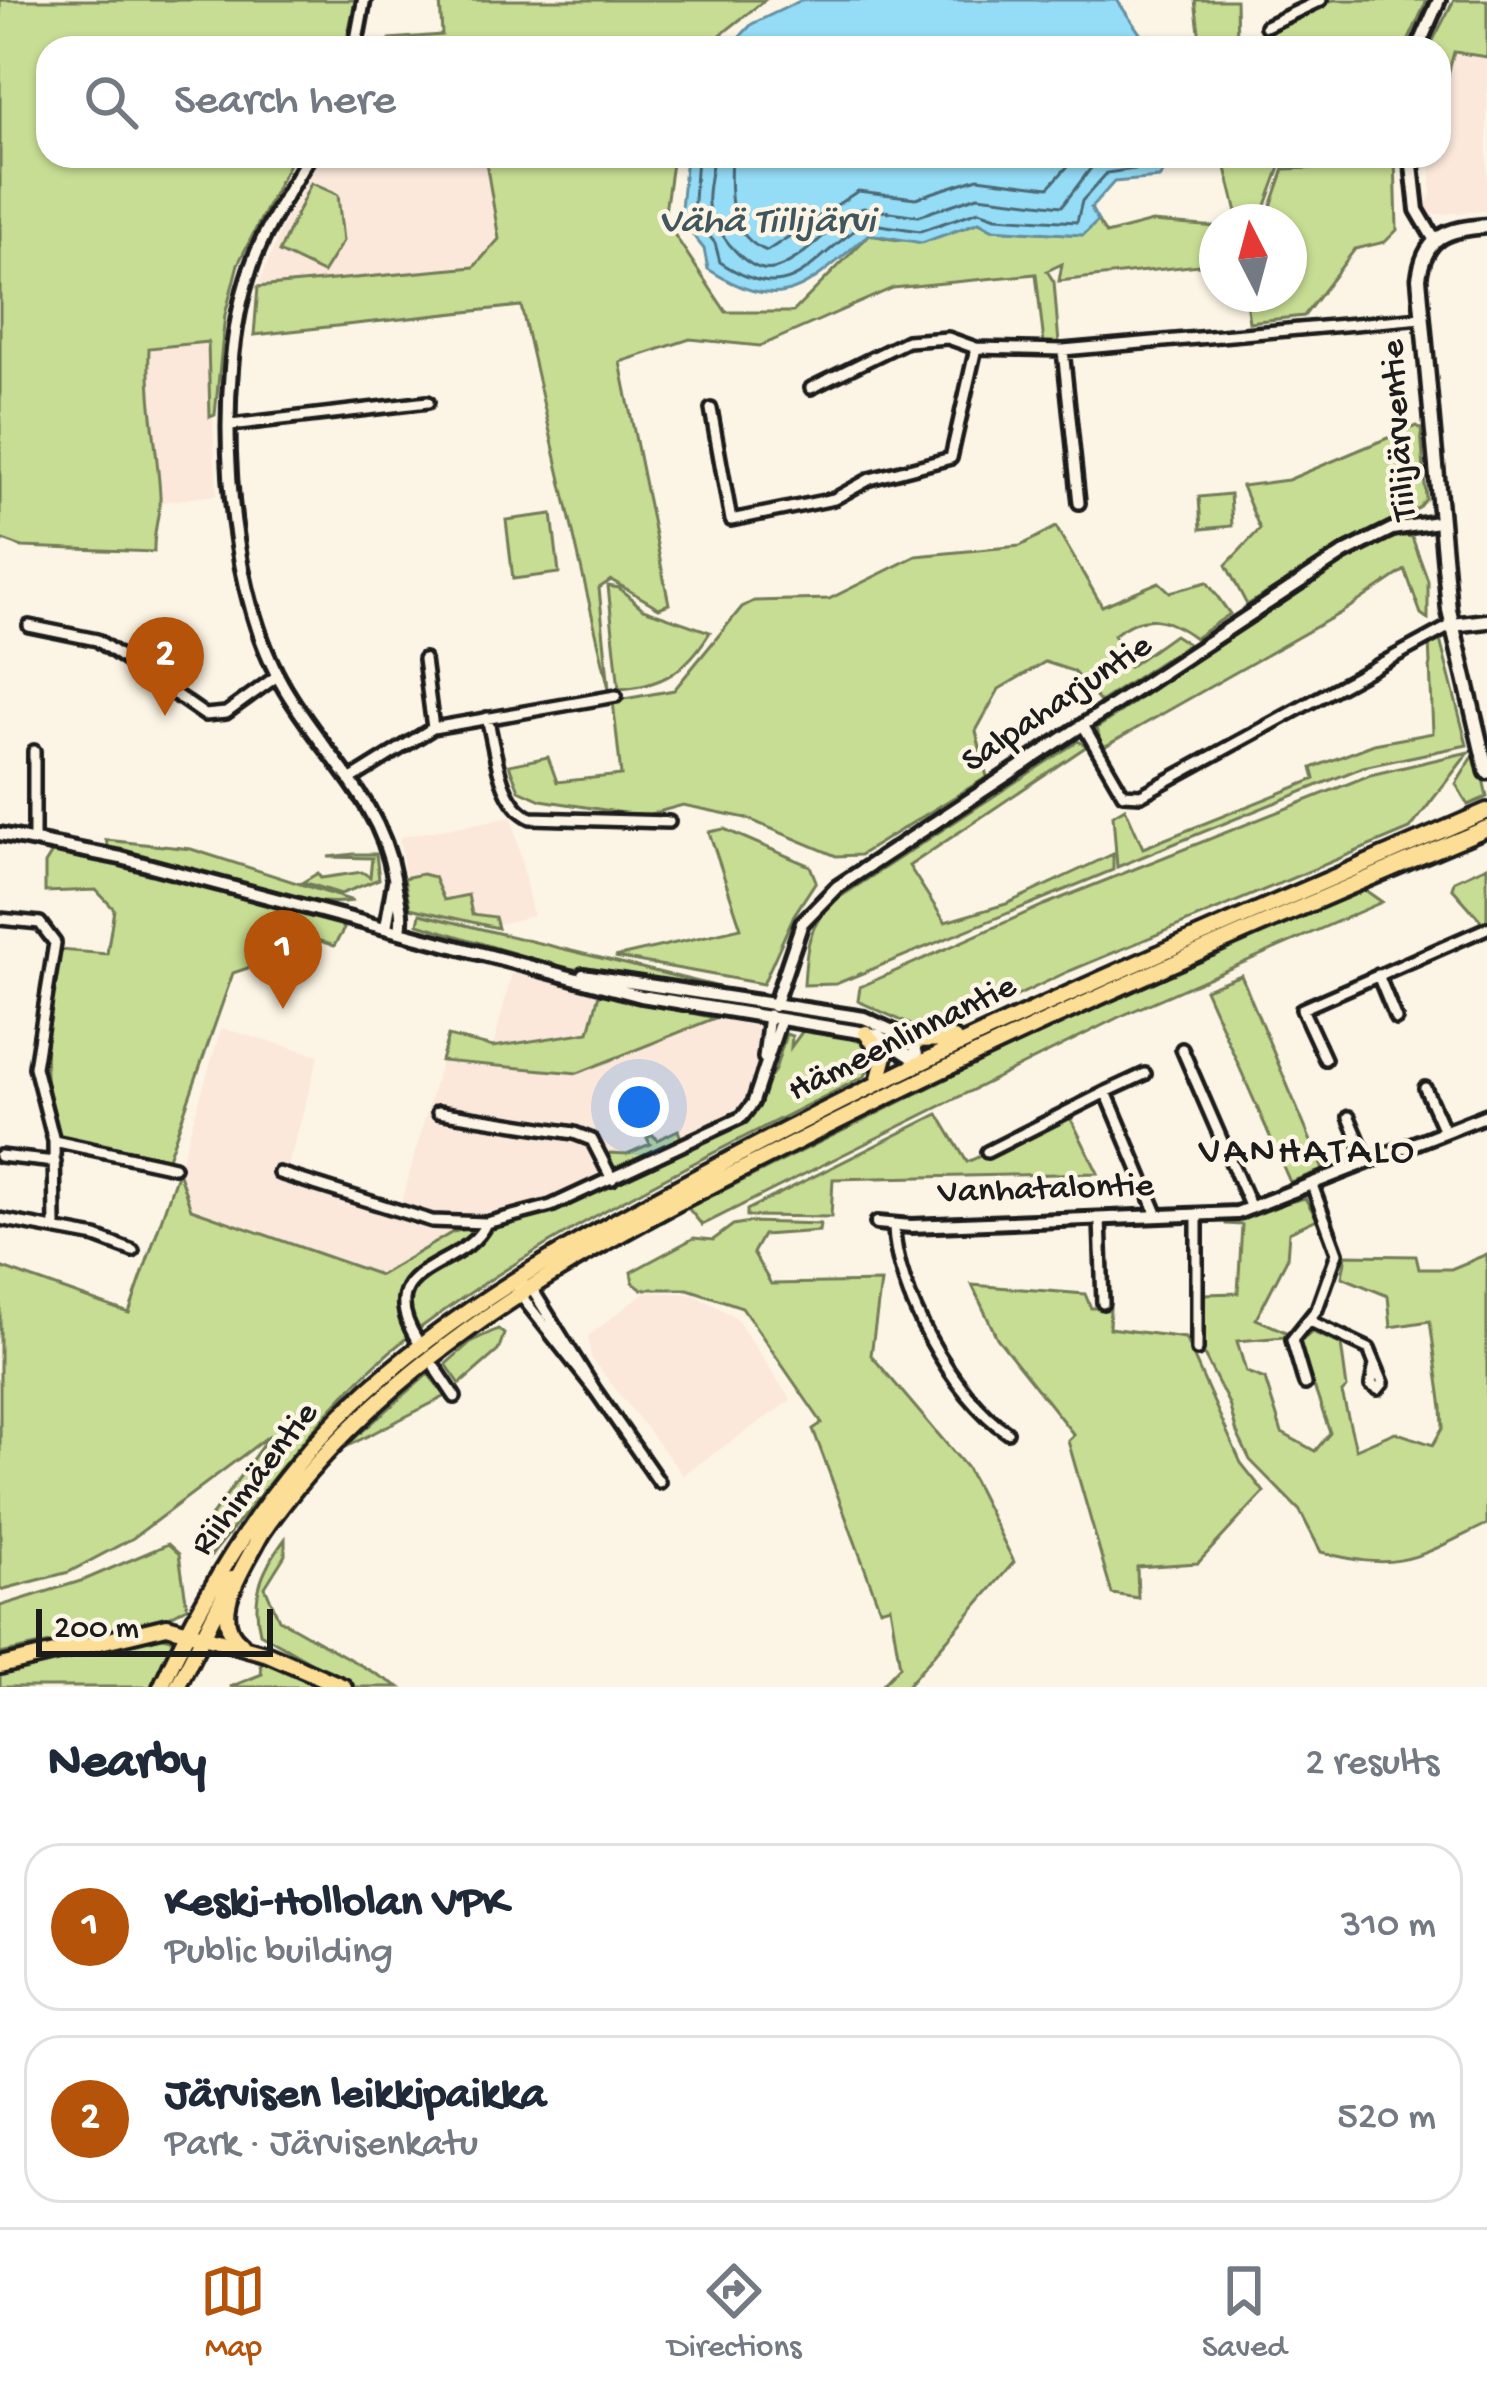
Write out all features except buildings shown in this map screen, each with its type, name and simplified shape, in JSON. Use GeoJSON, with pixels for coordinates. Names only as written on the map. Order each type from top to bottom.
{"type":"FeatureCollection","features":[{"type":"Feature","properties":{"kind":"main road"},"geometry":{"type":"LineString","coordinates":[[1435,238],[1447,231],[1487,226]]}},
{"type":"Feature","properties":{"kind":"main road","name":"Tiilijärventie"},"geometry":{"type":"LineString","coordinates":[[1435,238],[1420,270],[1438,522],[1452,625],[1487,772]]}},
{"type":"Feature","properties":{"kind":"main road"},"geometry":{"type":"LineString","coordinates":[[1452,625],[1487,621]]}},
{"type":"Feature","properties":{"kind":"main road","name":"Tiilijärventie"},"geometry":{"type":"LineString","coordinates":[[1470,705],[1487,746]]}},
{"type":"Feature","properties":{"kind":"main road","name":"Hämeenlinnantie"},"geometry":{"type":"LineString","coordinates":[[381,1390],[526,1293],[923,1070],[982,1032],[1487,811]]}},
{"type":"Feature","properties":{"kind":"main road","name":"Hämeenlinnantie"},"geometry":{"type":"LineString","coordinates":[[381,1390],[515,1280],[878,1082],[923,1070],[1487,828]]}},
{"type":"Feature","properties":{"kind":"main road"},"geometry":{"type":"LineString","coordinates":[[913,1040],[982,1032]]}},
{"type":"Feature","properties":{"kind":"main road"},"geometry":{"type":"LineString","coordinates":[[866,1033],[885,1056],[878,1082]]}},
{"type":"Feature","properties":{"kind":"main road","name":"Riihimäentie"},"geometry":{"type":"LineString","coordinates":[[177,1687],[194,1633],[261,1534],[381,1390]]}},
{"type":"Feature","properties":{"kind":"main road","name":"Riihimäentie"},"geometry":{"type":"LineString","coordinates":[[161,1687],[272,1496],[381,1390]]}},
{"type":"Feature","properties":{"kind":"main road"},"geometry":{"type":"LineString","coordinates":[[257,1651],[230,1633],[226,1612],[261,1534]]}},
{"type":"Feature","properties":{"kind":"main road"},"geometry":{"type":"LineString","coordinates":[[0,1666],[154,1627],[257,1651],[344,1687]]}},
{"type":"Feature","properties":{"kind":"street"},"geometry":{"type":"LineString","coordinates":[[357,36],[364,0]]}},
{"type":"Feature","properties":{"kind":"street"},"geometry":{"type":"LineString","coordinates":[[1266,26],[1321,0]]}},
{"type":"Feature","properties":{"kind":"street"},"geometry":{"type":"LineString","coordinates":[[1423,36],[1439,0]]}},
{"type":"Feature","properties":{"kind":"street"},"geometry":{"type":"LineString","coordinates":[[302,168],[274,215],[249,275],[234,347],[231,425],[249,593],[277,676],[382,829],[402,910],[400,931]]}},
{"type":"Feature","properties":{"kind":"street"},"geometry":{"type":"LineString","coordinates":[[1412,168],[1417,210],[1435,238]]}},
{"type":"Feature","properties":{"kind":"street"},"geometry":{"type":"LineString","coordinates":[[811,388],[908,341],[948,338],[976,348],[1063,350],[1423,318]]}},
{"type":"Feature","properties":{"kind":"street"},"geometry":{"type":"LineString","coordinates":[[711,409],[730,520],[834,499],[870,479],[951,458],[976,348]]}},
{"type":"Feature","properties":{"kind":"street"},"geometry":{"type":"LineString","coordinates":[[1063,350],[1079,503]]}},
{"type":"Feature","properties":{"kind":"street"},"geometry":{"type":"LineString","coordinates":[[231,425],[428,402]]}},
{"type":"Feature","properties":{"kind":"street","name":"Salpaharjuntie"},"geometry":{"type":"LineString","coordinates":[[776,1013],[802,922],[822,898],[1370,538],[1438,522]]}},
{"type":"Feature","properties":{"kind":"street"},"geometry":{"type":"LineString","coordinates":[[1083,725],[1124,794],[1141,795],[1452,625]]}},
{"type":"Feature","properties":{"kind":"street"},"geometry":{"type":"LineString","coordinates":[[29,626],[97,640],[205,715],[226,713],[277,676]]}},
{"type":"Feature","properties":{"kind":"street"},"geometry":{"type":"LineString","coordinates":[[424,659],[433,728]]}},
{"type":"Feature","properties":{"kind":"street"},"geometry":{"type":"LineString","coordinates":[[351,778],[433,728],[616,696]]}},
{"type":"Feature","properties":{"kind":"street"},"geometry":{"type":"LineString","coordinates":[[487,718],[505,788],[520,812],[531,818],[669,822]]}},
{"type":"Feature","properties":{"kind":"street"},"geometry":{"type":"LineString","coordinates":[[34,751],[34,838]]}},
{"type":"Feature","properties":{"kind":"street"},"geometry":{"type":"LineString","coordinates":[[0,834],[34,838],[562,974],[866,1033],[890,1040],[923,1070]]}},
{"type":"Feature","properties":{"kind":"street"},"geometry":{"type":"LineString","coordinates":[[386,927],[394,878]]}},
{"type":"Feature","properties":{"kind":"street"},"geometry":{"type":"LineString","coordinates":[[0,919],[40,923],[54,938],[35,1067],[54,1141],[55,1228]]}},
{"type":"Feature","properties":{"kind":"street"},"geometry":{"type":"LineString","coordinates":[[1325,1059],[1302,1009],[1487,928]]}},
{"type":"Feature","properties":{"kind":"street"},"geometry":{"type":"LineString","coordinates":[[1378,975],[1396,1019]]}},
{"type":"Feature","properties":{"kind":"street"},"geometry":{"type":"LineString","coordinates":[[776,1013],[864,1018],[913,1040],[923,1070]]}},
{"type":"Feature","properties":{"kind":"street"},"geometry":{"type":"LineString","coordinates":[[279,1173],[432,1221],[486,1223],[551,1206],[742,1117],[764,1075],[776,1013]]}},
{"type":"Feature","properties":{"kind":"street"},"geometry":{"type":"LineString","coordinates":[[1182,1049],[1251,1208]]}},
{"type":"Feature","properties":{"kind":"street"},"geometry":{"type":"LineString","coordinates":[[987,1152],[1145,1075]]}},
{"type":"Feature","properties":{"kind":"street"},"geometry":{"type":"LineString","coordinates":[[1425,1088],[1444,1131]]}},
{"type":"Feature","properties":{"kind":"street"},"geometry":{"type":"LineString","coordinates":[[1106,1092],[1158,1216]]}},
{"type":"Feature","properties":{"kind":"street"},"geometry":{"type":"LineString","coordinates":[[438,1112],[574,1133],[592,1141],[612,1179]]}},
{"type":"Feature","properties":{"kind":"street","name":"Vanhatalontie"},"geometry":{"type":"LineString","coordinates":[[877,1223],[893,1227],[1100,1219],[1251,1208],[1487,1115]]}},
{"type":"Feature","properties":{"kind":"street"},"geometry":{"type":"LineString","coordinates":[[1349,1117],[1368,1162]]}},
{"type":"Feature","properties":{"kind":"street"},"geometry":{"type":"LineString","coordinates":[[54,1141],[174,1167]]}},
{"type":"Feature","properties":{"kind":"street"},"geometry":{"type":"LineString","coordinates":[[0,1156],[56,1162]]}},
{"type":"Feature","properties":{"kind":"street"},"geometry":{"type":"LineString","coordinates":[[1305,1384],[1292,1340],[1310,1321],[1337,1253],[1312,1185]]}},
{"type":"Feature","properties":{"kind":"street"},"geometry":{"type":"LineString","coordinates":[[1197,1214],[1197,1350]]}},
{"type":"Feature","properties":{"kind":"street"},"geometry":{"type":"LineString","coordinates":[[0,1219],[55,1228],[133,1251]]}},
{"type":"Feature","properties":{"kind":"street"},"geometry":{"type":"LineString","coordinates":[[1100,1219],[1103,1303]]}},
{"type":"Feature","properties":{"kind":"street"},"geometry":{"type":"LineString","coordinates":[[417,1340],[404,1310],[412,1281],[476,1242],[486,1223]]}},
{"type":"Feature","properties":{"kind":"street"},"geometry":{"type":"LineString","coordinates":[[893,1227],[896,1265],[936,1346],[977,1407],[1007,1432]]}},
{"type":"Feature","properties":{"kind":"street"},"geometry":{"type":"LineString","coordinates":[[515,1280],[659,1482]]}},
{"type":"Feature","properties":{"kind":"street"},"geometry":{"type":"LineString","coordinates":[[1310,1321],[1365,1345],[1375,1364]]}},
{"type":"Feature","properties":{"kind":"street"},"geometry":{"type":"LineString","coordinates":[[435,1367],[455,1397]]}},
{"type":"Feature","properties":{"kind":"shaded area"},"geometry":{"type":"Polygon","coordinates":[[[1454,51],[1487,57],[1487,211],[1428,215],[1423,210],[1431,195],[1431,168],[1451,168],[1454,51]]]}},
{"type":"Feature","properties":{"kind":"shaded area"},"geometry":{"type":"Polygon","coordinates":[[[314,168],[487,168],[499,239],[473,267],[258,287],[282,226],[314,168]]]}},
{"type":"Feature","properties":{"kind":"shaded area"},"geometry":{"type":"Polygon","coordinates":[[[209,342],[217,495],[161,502],[147,404],[149,348],[209,342]]]}},
{"type":"Feature","properties":{"kind":"shaded area"},"geometry":{"type":"Polygon","coordinates":[[[512,817],[533,916],[496,925],[411,907],[399,837],[512,817]]]}},
{"type":"Feature","properties":{"kind":"shaded area"},"geometry":{"type":"Polygon","coordinates":[[[512,972],[599,994],[589,1032],[493,1047],[512,972]]]}},
{"type":"Feature","properties":{"kind":"shaded area"},"geometry":{"type":"Polygon","coordinates":[[[715,1018],[759,1027],[760,1056],[741,1110],[605,1178],[526,1206],[380,1275],[190,1209],[178,1171],[221,1028],[319,1055],[287,1170],[400,1207],[441,1061],[578,1073],[715,1018]]]}},
{"type":"Feature","properties":{"kind":"shaded area"},"geometry":{"type":"Polygon","coordinates":[[[645,1292],[695,1294],[735,1317],[791,1400],[683,1475],[591,1358],[588,1336],[645,1292]]]}},
{"type":"Feature","properties":{"kind":"green space"},"geometry":{"type":"Polygon","coordinates":[[[0,0],[355,0],[348,36],[36,36],[36,168],[287,168],[238,264],[225,315],[215,415],[210,417],[208,342],[149,348],[160,495],[154,552],[22,547],[0,539],[0,0]]]}},
{"type":"Feature","properties":{"kind":"green space"},"geometry":{"type":"Polygon","coordinates":[[[440,0],[765,0],[719,36],[429,36],[442,35],[440,0]]]}},
{"type":"Feature","properties":{"kind":"green space"},"geometry":{"type":"Polygon","coordinates":[[[1195,0],[1236,0],[1237,36],[1200,36],[1195,0]]]}},
{"type":"Feature","properties":{"kind":"green space"},"geometry":{"type":"Polygon","coordinates":[[[1333,0],[1427,0],[1410,36],[1254,36],[1333,0]]]}},
{"type":"Feature","properties":{"kind":"green space"},"geometry":{"type":"Polygon","coordinates":[[[1454,0],[1487,0],[1487,57],[1454,52],[1451,63],[1451,36],[1435,36],[1454,0]]]}},
{"type":"Feature","properties":{"kind":"green space"},"geometry":{"type":"Polygon","coordinates":[[[487,168],[671,168],[664,219],[726,312],[793,312],[870,234],[898,240],[925,238],[979,222],[992,229],[1083,235],[1098,221],[1106,234],[1152,222],[1199,226],[1199,265],[1059,281],[1062,264],[1047,271],[1054,282],[1059,344],[1044,343],[1036,274],[893,288],[760,346],[690,339],[620,362],[669,604],[659,608],[611,580],[599,588],[609,689],[521,306],[254,335],[258,287],[474,267],[499,239],[487,168]]]}},
{"type":"Feature","properties":{"kind":"green space"},"geometry":{"type":"Polygon","coordinates":[[[1226,168],[1280,168],[1266,204],[1235,204],[1226,168]]]}},
{"type":"Feature","properties":{"kind":"green space"},"geometry":{"type":"Polygon","coordinates":[[[1395,168],[1397,230],[1385,242],[1355,249],[1304,316],[1249,322],[1248,312],[1307,312],[1307,204],[1272,204],[1284,169],[1395,168]]]}},
{"type":"Feature","properties":{"kind":"green space"},"geometry":{"type":"Polygon","coordinates":[[[311,183],[338,195],[343,241],[323,273],[279,252],[311,183]]]}},
{"type":"Feature","properties":{"kind":"green space"},"geometry":{"type":"Polygon","coordinates":[[[1416,426],[1421,429],[1426,499],[1419,508],[1373,529],[1247,605],[1226,565],[1260,529],[1242,486],[1288,480],[1416,426]]]}},
{"type":"Feature","properties":{"kind":"green space"},"geometry":{"type":"Polygon","coordinates":[[[1230,494],[1232,526],[1201,529],[1199,497],[1230,494]]]}},
{"type":"Feature","properties":{"kind":"green space"},"geometry":{"type":"Polygon","coordinates":[[[552,514],[559,573],[513,579],[506,520],[552,514]]]}},
{"type":"Feature","properties":{"kind":"green space"},"geometry":{"type":"Polygon","coordinates":[[[1056,527],[1102,606],[1159,582],[1170,592],[1207,582],[1230,614],[1195,638],[1165,621],[1145,620],[1125,627],[1114,635],[1129,667],[1174,635],[1188,644],[1100,702],[1073,671],[1045,662],[999,689],[976,731],[987,777],[860,855],[836,856],[746,818],[683,805],[643,816],[541,800],[519,790],[509,765],[548,757],[557,782],[621,775],[613,701],[674,690],[742,607],[754,601],[829,599],[916,556],[1020,546],[1056,527]]]}},
{"type":"Feature","properties":{"kind":"green space"},"geometry":{"type":"Polygon","coordinates":[[[1400,535],[1412,537],[1428,581],[1428,619],[1421,614],[1405,570],[1344,611],[1102,748],[1097,728],[1268,610],[1361,552],[1400,535]]]}},
{"type":"Feature","properties":{"kind":"green space"},"geometry":{"type":"Polygon","coordinates":[[[608,586],[619,588],[643,609],[710,632],[672,674],[619,689],[608,586]]]}},
{"type":"Feature","properties":{"kind":"green space"},"geometry":{"type":"Polygon","coordinates":[[[1440,640],[1467,745],[1363,767],[1117,867],[1113,815],[1125,808],[1143,848],[1315,779],[1312,768],[1374,744],[1433,733],[1429,641],[1440,640]]]}},
{"type":"Feature","properties":{"kind":"green space"},"geometry":{"type":"Polygon","coordinates":[[[1078,741],[1087,746],[909,866],[945,922],[1006,904],[1113,854],[1113,870],[836,984],[804,985],[810,939],[834,901],[1078,741]]]}},
{"type":"Feature","properties":{"kind":"green space"},"geometry":{"type":"Polygon","coordinates":[[[1477,750],[1487,797],[1468,805],[1456,784],[1477,750]]]}},
{"type":"Feature","properties":{"kind":"green space"},"geometry":{"type":"Polygon","coordinates":[[[1469,752],[1410,829],[1067,972],[941,1030],[918,1028],[858,1001],[860,987],[1044,905],[1370,775],[1469,752]]]}},
{"type":"Feature","properties":{"kind":"green space"},"geometry":{"type":"Polygon","coordinates":[[[724,829],[810,866],[816,881],[794,915],[763,984],[615,957],[741,928],[709,832],[724,829]]]}},
{"type":"Feature","properties":{"kind":"green space"},"geometry":{"type":"Polygon","coordinates":[[[106,840],[191,849],[353,901],[300,899],[233,885],[109,849],[106,840]]]}},
{"type":"Feature","properties":{"kind":"green space"},"geometry":{"type":"Polygon","coordinates":[[[55,848],[337,921],[344,929],[334,946],[295,933],[268,935],[248,968],[233,973],[168,1158],[59,1136],[45,1065],[60,950],[107,954],[114,909],[96,890],[45,892],[45,864],[55,848]]]}},
{"type":"Feature","properties":{"kind":"green space"},"geometry":{"type":"Polygon","coordinates":[[[376,854],[379,879],[341,894],[303,882],[318,873],[321,878],[362,872],[370,877],[372,858],[328,857],[376,854]]]}},
{"type":"Feature","properties":{"kind":"green space"},"geometry":{"type":"Polygon","coordinates":[[[1487,866],[1484,924],[1452,888],[1454,881],[1487,866]]]}},
{"type":"Feature","properties":{"kind":"green space"},"geometry":{"type":"Polygon","coordinates":[[[434,877],[444,900],[468,895],[472,914],[495,917],[498,928],[410,908],[404,878],[434,877]]]}},
{"type":"Feature","properties":{"kind":"green space"},"geometry":{"type":"Polygon","coordinates":[[[1365,890],[1382,902],[1119,1017],[702,1225],[688,1208],[1042,1031],[1365,890]]]}},
{"type":"Feature","properties":{"kind":"green space"},"geometry":{"type":"Polygon","coordinates":[[[420,914],[719,987],[718,993],[556,966],[418,924],[420,914]]]}},
{"type":"Feature","properties":{"kind":"green space"},"geometry":{"type":"Polygon","coordinates":[[[1241,975],[1323,1170],[1290,1182],[1205,989],[1241,975]]]}},
{"type":"Feature","properties":{"kind":"green space"},"geometry":{"type":"Polygon","coordinates":[[[599,994],[715,1018],[578,1073],[441,1061],[448,1036],[493,1047],[589,1032],[599,994]]]}},
{"type":"Feature","properties":{"kind":"green space"},"geometry":{"type":"Polygon","coordinates":[[[807,1025],[858,1032],[874,1057],[865,1076],[576,1227],[412,1334],[330,1411],[210,1557],[201,1530],[270,1435],[133,1538],[69,1572],[0,1590],[0,1267],[129,1313],[178,1171],[191,1209],[380,1275],[453,1232],[560,1209],[742,1117],[775,1070],[786,1034],[792,1036],[791,1047],[807,1025]]]}},
{"type":"Feature","properties":{"kind":"green space"},"geometry":{"type":"Polygon","coordinates":[[[938,1114],[967,1162],[1069,1115],[1098,1173],[833,1179],[831,1217],[747,1216],[747,1210],[938,1114]]]}},
{"type":"Feature","properties":{"kind":"green space"},"geometry":{"type":"Polygon","coordinates":[[[678,1130],[682,1142],[618,1171],[604,1161],[610,1153],[627,1154],[650,1144],[647,1138],[653,1135],[657,1140],[678,1130]]]}},
{"type":"Feature","properties":{"kind":"green space"},"geometry":{"type":"Polygon","coordinates":[[[1305,1198],[1317,1219],[1289,1232],[1287,1259],[1256,1319],[1286,1332],[1284,1337],[1237,1341],[1246,1372],[1265,1379],[1282,1433],[1315,1451],[1330,1433],[1299,1343],[1312,1332],[1341,1344],[1347,1388],[1342,1393],[1356,1449],[1395,1432],[1433,1445],[1443,1427],[1430,1321],[1391,1327],[1388,1296],[1342,1277],[1346,1255],[1416,1256],[1419,1269],[1451,1269],[1487,1254],[1487,1524],[1407,1559],[1370,1561],[1321,1552],[1300,1511],[1250,1460],[1203,1353],[1203,1294],[1238,1293],[1242,1225],[1226,1224],[1225,1219],[1305,1198]]]}},
{"type":"Feature","properties":{"kind":"green space"},"geometry":{"type":"Polygon","coordinates":[[[820,1224],[819,1231],[763,1235],[753,1253],[771,1284],[881,1282],[871,1355],[967,1468],[1014,1562],[906,1687],[880,1687],[900,1666],[890,1606],[880,1609],[813,1429],[822,1423],[742,1307],[688,1289],[641,1289],[633,1283],[631,1272],[694,1238],[713,1240],[733,1225],[820,1224]]]}},
{"type":"Feature","properties":{"kind":"green space"},"geometry":{"type":"Polygon","coordinates":[[[972,1285],[1085,1294],[1091,1308],[1110,1308],[1109,1328],[1185,1338],[1241,1463],[1264,1492],[1198,1563],[1137,1567],[1138,1598],[1112,1594],[1068,1441],[1074,1435],[997,1338],[972,1285]]]}},
{"type":"Feature","properties":{"kind":"green space"},"geometry":{"type":"Polygon","coordinates":[[[498,1329],[504,1334],[498,1351],[460,1384],[446,1364],[472,1341],[498,1329]]]}},
{"type":"Feature","properties":{"kind":"green space"},"geometry":{"type":"Polygon","coordinates":[[[428,1374],[446,1396],[342,1449],[428,1374]]]}},
{"type":"Feature","properties":{"kind":"green space"},"geometry":{"type":"Polygon","coordinates":[[[285,1539],[285,1555],[265,1587],[279,1619],[399,1687],[354,1687],[260,1633],[260,1583],[285,1539]]]}},
{"type":"Feature","properties":{"kind":"green space"},"geometry":{"type":"Polygon","coordinates":[[[168,1544],[179,1554],[187,1607],[169,1617],[0,1654],[0,1606],[84,1580],[168,1544]]]}},
{"type":"Feature","properties":{"kind":"green space"},"geometry":{"type":"Polygon","coordinates":[[[156,1635],[175,1640],[153,1687],[0,1687],[0,1672],[156,1635]]]}},
{"type":"Feature","properties":{"kind":"green space"},"geometry":{"type":"Polygon","coordinates":[[[269,1660],[328,1687],[230,1687],[262,1674],[260,1665],[269,1660]]]}},
{"type":"Feature","properties":{"kind":"water"},"geometry":{"type":"Polygon","coordinates":[[[802,0],[1117,0],[1142,36],[740,36],[752,24],[802,0]]]}},
{"type":"Feature","properties":{"kind":"water","name":"Vähä Tiilijärvi"},"geometry":{"type":"Polygon","coordinates":[[[685,168],[1167,168],[1159,178],[1114,182],[1091,208],[1098,221],[1083,235],[992,229],[979,222],[922,243],[869,234],[811,281],[777,293],[757,292],[708,269],[704,249],[680,219],[685,168]]]}},
{"type":"Feature","properties":{"kind":"place","name":"Järvisen leikkipaikka"},"geometry":{"type":"Point","coordinates":[165,716]}},
{"type":"Feature","properties":{"kind":"place","name":"Keski-Hollolan VPK"},"geometry":{"type":"Point","coordinates":[283,1009]}},
{"type":"Feature","properties":{"kind":"district","name":"VANHATALO"},"geometry":{"type":"Point","coordinates":[1308,1154]}}]}
